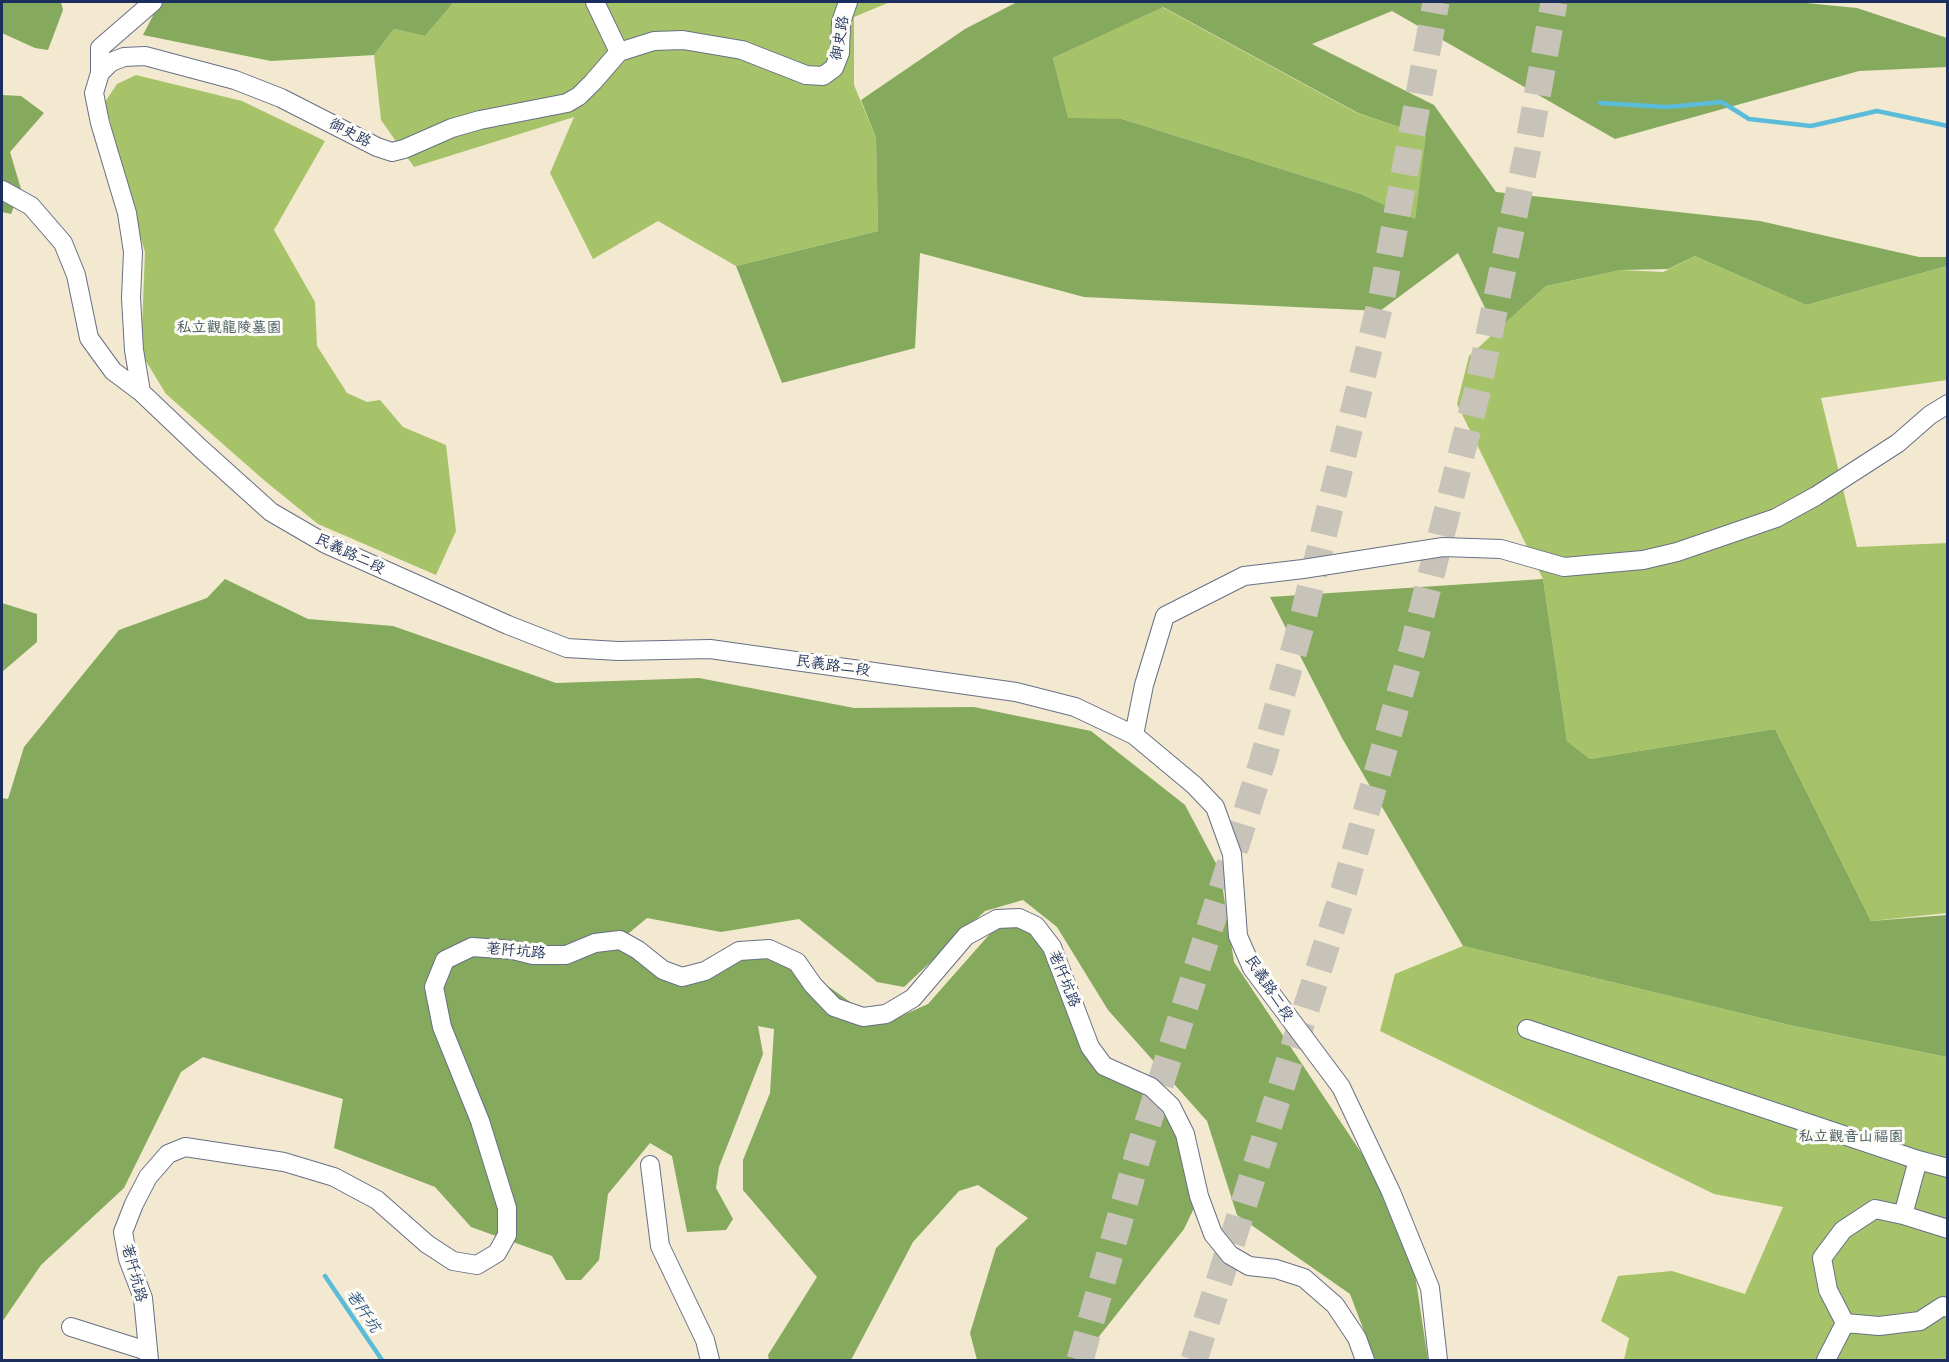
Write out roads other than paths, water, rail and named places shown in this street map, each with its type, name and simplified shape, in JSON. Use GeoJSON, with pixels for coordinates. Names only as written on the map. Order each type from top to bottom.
{"type":"FeatureCollection","features":[{"type":"Feature","properties":{"kind":"street"},"geometry":{"type":"LineString","coordinates":[[141,392],[134,350],[131,298],[133,252],[127,213],[100,123],[94,93],[100,73],[100,48],[153,2]]}},
{"type":"Feature","properties":{"kind":"street"},"geometry":{"type":"LineString","coordinates":[[595,2],[619,52]]}},
{"type":"Feature","properties":{"kind":"street","name":"御史路"},"geometry":{"type":"LineString","coordinates":[[100,73],[111,62],[124,57],[145,56],[235,80],[281,98],[377,147],[392,152],[404,150],[452,128],[480,120],[567,103],[579,96],[619,52],[654,41],[683,40],[742,50],[806,75],[823,76],[834,68],[840,53],[841,22],[848,2]]}},
{"type":"Feature","properties":{"kind":"street","name":"民義路二段"},"geometry":{"type":"LineString","coordinates":[[2,190],[31,206],[63,243],[76,275],[89,338],[113,370],[141,392],[271,512],[326,544],[508,625],[567,648],[618,651],[710,649],[1016,692],[1075,707],[1134,735],[1194,785],[1215,807],[1232,854],[1238,936],[1252,968],[1341,1087],[1391,1192],[1430,1288],[1438,1360]]}},
{"type":"Feature","properties":{"kind":"street"},"geometry":{"type":"LineString","coordinates":[[1134,735],[1144,685],[1165,616],[1244,576],[1443,547],[1501,549],[1564,567],[1644,561],[1776,518],[1816,496],[1898,443],[1930,414],[1947,404]]}},
{"type":"Feature","properties":{"kind":"street","name":"荖阡坑路"},"geometry":{"type":"LineString","coordinates":[[148,1356],[143,1298],[128,1259],[123,1232],[148,1177],[168,1154],[184,1148],[284,1162],[334,1177],[377,1200],[427,1244],[453,1261],[477,1265],[497,1253],[507,1235],[507,1208],[480,1121],[442,1027],[434,987],[445,960],[472,947],[533,955],[566,955],[595,943],[620,940],[638,950],[663,970],[682,976],[705,971],[740,951],[769,949],[796,962],[813,985],[834,1007],[862,1017],[886,1014],[913,998],[966,936],[997,919],[1019,918],[1036,926],[1052,947],[1090,1047],[1104,1066],[1151,1087],[1171,1106],[1185,1134],[1199,1196],[1213,1234],[1230,1255],[1249,1266],[1276,1269],[1304,1278],[1335,1305],[1357,1338],[1365,1360]]}},
{"type":"Feature","properties":{"kind":"street"},"geometry":{"type":"LineString","coordinates":[[1527,1029],[1947,1168]]}},
{"type":"Feature","properties":{"kind":"street"},"geometry":{"type":"LineString","coordinates":[[1903,1215],[1918,1160]]}},
{"type":"Feature","properties":{"kind":"street"},"geometry":{"type":"LineString","coordinates":[[650,1165],[660,1246],[705,1340],[710,1360]]}},
{"type":"Feature","properties":{"kind":"street"},"geometry":{"type":"LineString","coordinates":[[1845,1323],[1828,1290],[1822,1258],[1844,1230],[1875,1209],[1947,1229]]}},
{"type":"Feature","properties":{"kind":"street"},"geometry":{"type":"LineString","coordinates":[[1845,1323],[1879,1326],[1920,1321],[1943,1306],[1947,1308]]}},
{"type":"Feature","properties":{"kind":"street"},"geometry":{"type":"LineString","coordinates":[[1826,1360],[1845,1323]]}},
{"type":"Feature","properties":{"kind":"street"},"geometry":{"type":"LineString","coordinates":[[70,1327],[148,1356]]}},
{"type":"Feature","properties":{"kind":"waterway"},"geometry":{"type":"LineString","coordinates":[[1600,103],[1667,107],[1722,102],[1749,119],[1811,126],[1877,111],[1948,126]]}},
{"type":"Feature","properties":{"kind":"waterway","name":"荖阡坑"},"geometry":{"type":"LineString","coordinates":[[325,1276],[382,1360]]}},
{"type":"Feature","properties":{"kind":"tunnel"},"geometry":{"type":"LineString","coordinates":[[1080,1360],[1139,1151],[1262,763],[1302,622],[1382,296],[1436,2]]}},
{"type":"Feature","properties":{"kind":"tunnel"},"geometry":{"type":"LineString","coordinates":[[1194,1360],[1344,890],[1413,647],[1478,388],[1527,153],[1554,2]]}},
{"type":"Feature","properties":{"kind":"park label","name":"私立觀龍陵墓園"},"geometry":{"type":"Point","coordinates":[229,328]}},
{"type":"Feature","properties":{"kind":"park label","name":"私立觀音山福園"},"geometry":{"type":"Point","coordinates":[1851,1137]}}]}
